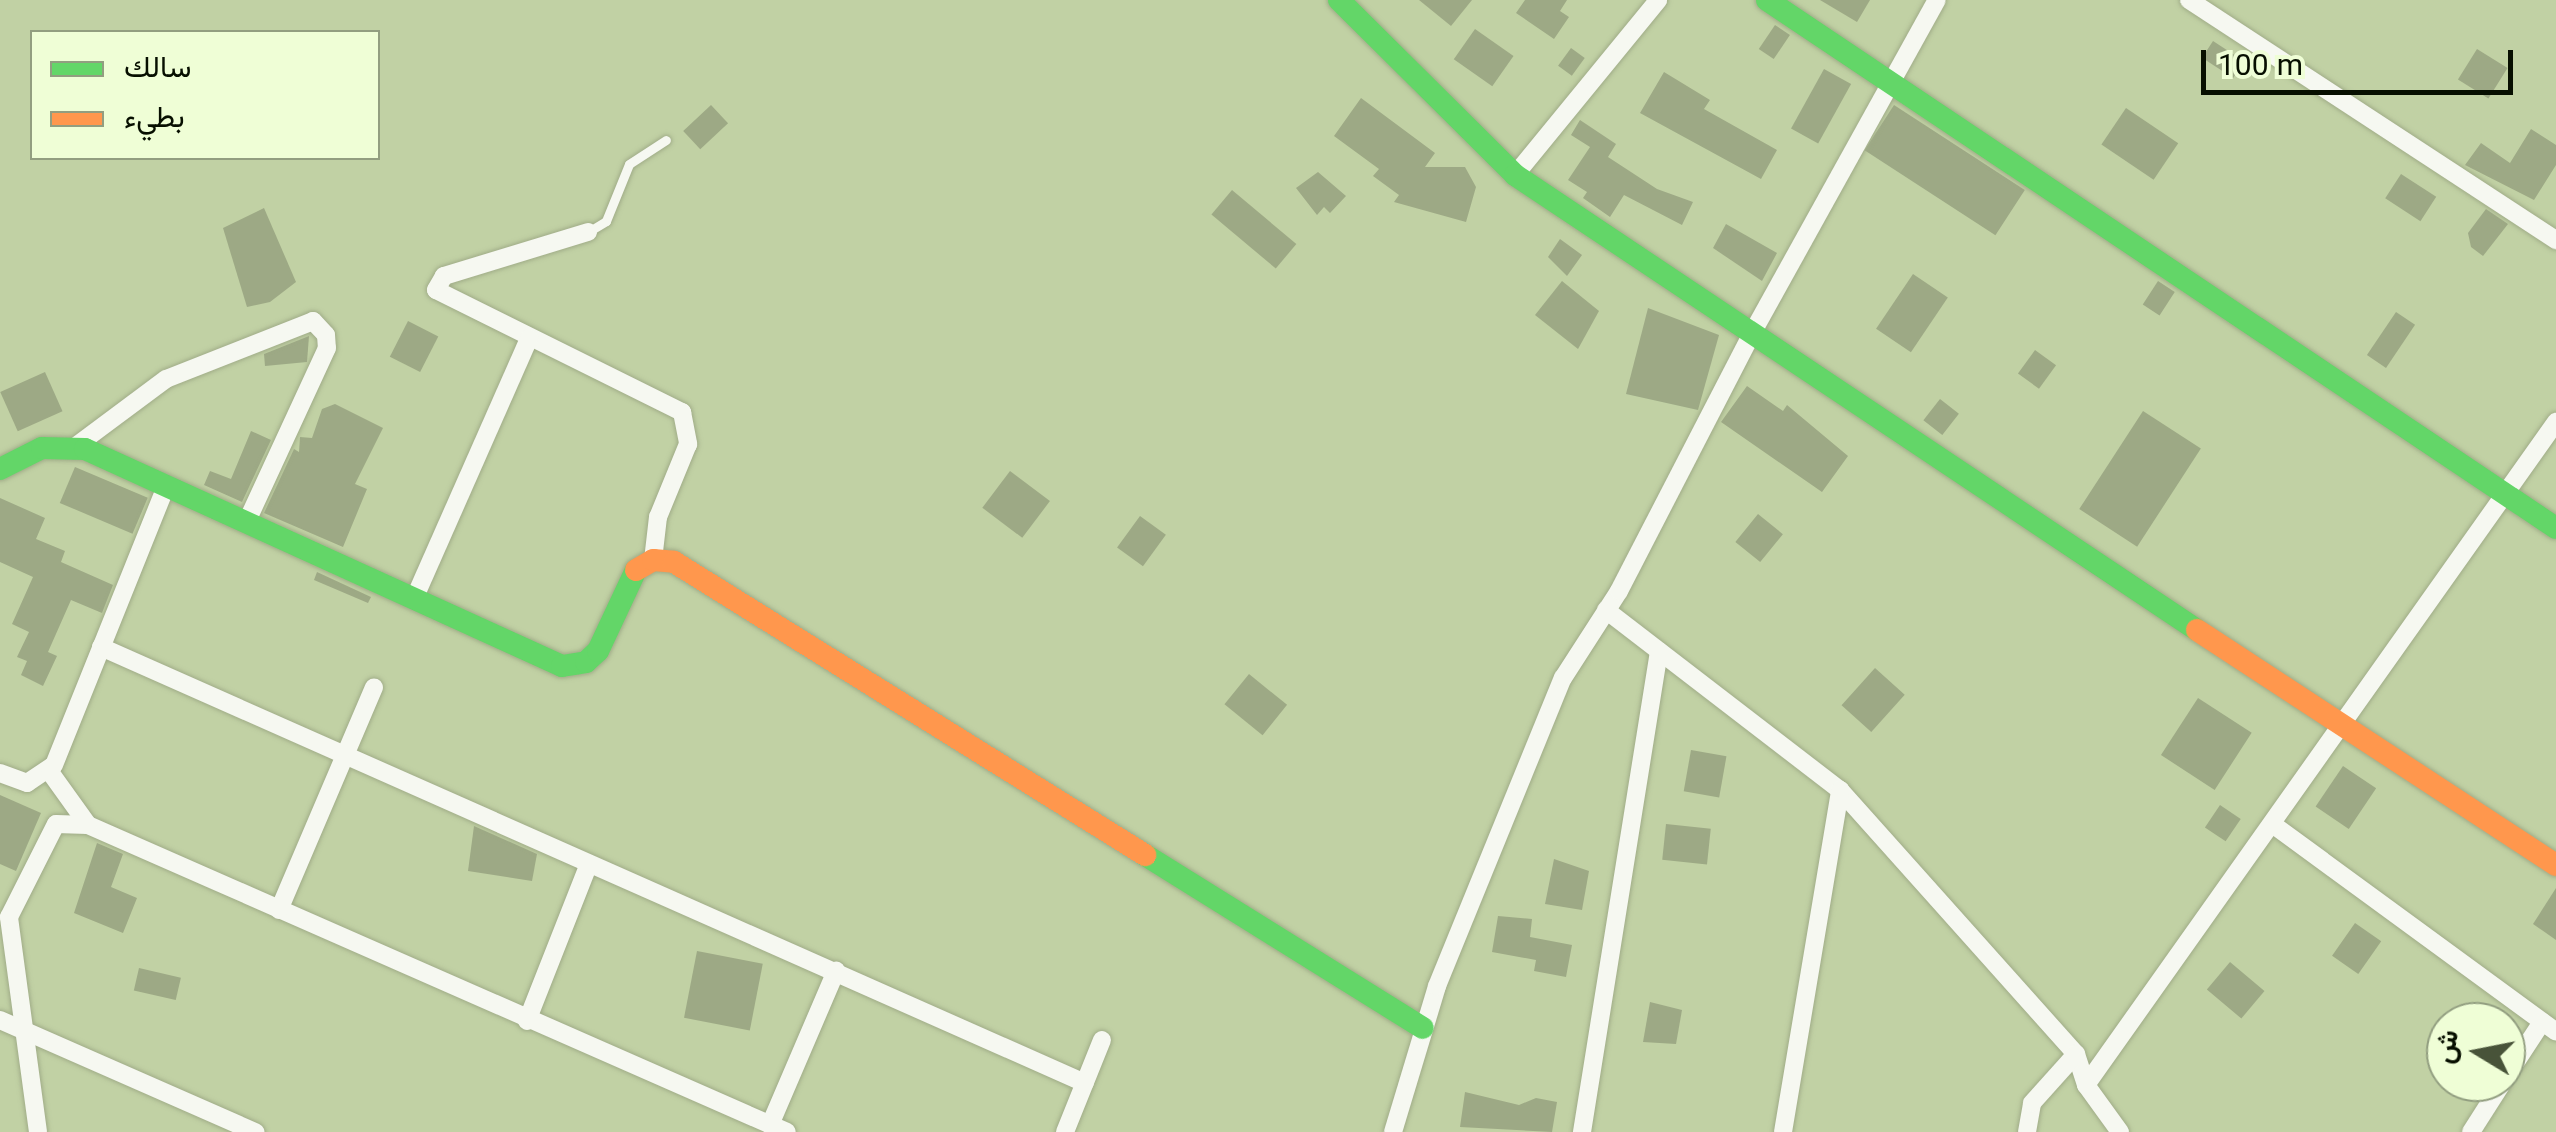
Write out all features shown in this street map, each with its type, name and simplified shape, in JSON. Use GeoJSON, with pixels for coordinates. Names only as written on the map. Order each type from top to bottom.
{"type":"FeatureCollection","features":[{"type":"Feature","properties":{"kind":"street"},"geometry":{"type":"LineString","coordinates":[[1339,0],[1515,175],[1750,337],[2556,865]]}},
{"type":"Feature","properties":{"kind":"street"},"geometry":{"type":"LineString","coordinates":[[1515,175],[1658,0]]}},
{"type":"Feature","properties":{"kind":"street"},"geometry":{"type":"LineString","coordinates":[[1767,0],[1890,86],[2556,528]]}},
{"type":"Feature","properties":{"kind":"street"},"geometry":{"type":"LineString","coordinates":[[1392,1132],[1422,1028],[1563,678],[1606,610],[1750,337],[1937,0]]}},
{"type":"Feature","properties":{"kind":"street"},"geometry":{"type":"LineString","coordinates":[[2189,0],[2556,240]]}},
{"type":"Feature","properties":{"kind":"street"},"geometry":{"type":"LineString","coordinates":[[0,468],[42,448],[76,446],[570,666],[598,651],[631,577],[652,560],[658,517],[688,444],[688,422],[674,404],[444,299],[437,281],[588,232]]}},
{"type":"Feature","properties":{"kind":"street"},"geometry":{"type":"LineString","coordinates":[[76,446],[166,379],[313,321],[326,335],[327,348],[246,523]]}},
{"type":"Feature","properties":{"kind":"street"},"geometry":{"type":"LineString","coordinates":[[415,597],[528,338]]}},
{"type":"Feature","properties":{"kind":"street"},"geometry":{"type":"LineString","coordinates":[[2086,1085],[2275,826],[2556,422]]}},
{"type":"Feature","properties":{"kind":"street"},"geometry":{"type":"LineString","coordinates":[[0,773],[26,783],[50,772],[166,486]]}},
{"type":"Feature","properties":{"kind":"street"},"geometry":{"type":"LineString","coordinates":[[652,560],[674,562],[1422,1028]]}},
{"type":"Feature","properties":{"kind":"street"},"geometry":{"type":"LineString","coordinates":[[1606,610],[1840,790],[2076,1054],[2086,1085],[2120,1132]]}},
{"type":"Feature","properties":{"kind":"street"},"geometry":{"type":"LineString","coordinates":[[101,647],[1085,1083]]}},
{"type":"Feature","properties":{"kind":"street"},"geometry":{"type":"LineString","coordinates":[[1582,1132],[1660,651]]}},
{"type":"Feature","properties":{"kind":"street"},"geometry":{"type":"LineString","coordinates":[[279,910],[374,687]]}},
{"type":"Feature","properties":{"kind":"street"},"geometry":{"type":"LineString","coordinates":[[50,772],[88,826]]}},
{"type":"Feature","properties":{"kind":"street"},"geometry":{"type":"LineString","coordinates":[[1782,1132],[1840,790]]}},
{"type":"Feature","properties":{"kind":"street"},"geometry":{"type":"LineString","coordinates":[[38,1132],[9,916],[56,824],[88,826],[778,1128],[836,971]]}},
{"type":"Feature","properties":{"kind":"street"},"geometry":{"type":"LineString","coordinates":[[2275,826],[2549,1027],[2526,1054]]}},
{"type":"Feature","properties":{"kind":"street"},"geometry":{"type":"LineString","coordinates":[[527,1021],[590,864]]}},
{"type":"Feature","properties":{"kind":"street"},"geometry":{"type":"LineString","coordinates":[[0,1020],[255,1132]]}},
{"type":"Feature","properties":{"kind":"street"},"geometry":{"type":"LineString","coordinates":[[1066,1132],[1102,1040]]}},
{"type":"Feature","properties":{"kind":"street"},"geometry":{"type":"LineString","coordinates":[[2027,1132],[2032,1104],[2076,1054]]}},
{"type":"Feature","properties":{"kind":"street"},"geometry":{"type":"LineString","coordinates":[[2471,1132],[2490,1102]]}},
{"type":"Feature","properties":{"kind":"lane"},"geometry":{"type":"LineString","coordinates":[[588,232],[606,221],[629,164],[666,140]]}},
{"type":"Feature","properties":{"kind":"building"},"geometry":{"type":"Polygon","coordinates":[[[1419,0],[1472,0],[1451,26],[1419,0]]]}},
{"type":"Feature","properties":{"kind":"building"},"geometry":{"type":"Polygon","coordinates":[[[1525,0],[1567,0],[1560,11],[1569,17],[1554,39],[1516,13],[1525,0]]]}},
{"type":"Feature","properties":{"kind":"building"},"geometry":{"type":"Polygon","coordinates":[[[1820,0],[1870,0],[1857,22],[1820,0]]]}},
{"type":"Feature","properties":{"kind":"building"},"geometry":{"type":"Polygon","coordinates":[[[1775,25],[1790,35],[1774,59],[1759,49],[1775,25]]]}},
{"type":"Feature","properties":{"kind":"building"},"geometry":{"type":"Polygon","coordinates":[[[1475,29],[1514,56],[1492,86],[1454,59],[1475,29]]]}},
{"type":"Feature","properties":{"kind":"building"},"geometry":{"type":"Polygon","coordinates":[[[2213,41],[2244,61],[2233,78],[2202,58],[2213,41]]]}},
{"type":"Feature","properties":{"kind":"building"},"geometry":{"type":"Polygon","coordinates":[[[1571,48],[1585,58],[1572,76],[1558,66],[1571,48]]]}},
{"type":"Feature","properties":{"kind":"building"},"geometry":{"type":"Polygon","coordinates":[[[2477,49],[2508,68],[2488,99],[2458,80],[2477,49]]]}},
{"type":"Feature","properties":{"kind":"building"},"geometry":{"type":"Polygon","coordinates":[[[1824,69],[1851,84],[1818,144],[1791,128],[1824,69]]]}},
{"type":"Feature","properties":{"kind":"building"},"geometry":{"type":"Polygon","coordinates":[[[1664,72],[1710,100],[1704,109],[1777,150],[1761,179],[1640,113],[1664,72]]]}},
{"type":"Feature","properties":{"kind":"building"},"geometry":{"type":"Polygon","coordinates":[[[1361,98],[1435,153],[1425,167],[1465,167],[1476,187],[1466,222],[1394,202],[1399,195],[1373,176],[1379,169],[1334,136],[1361,98]]]}},
{"type":"Feature","properties":{"kind":"building"},"geometry":{"type":"Polygon","coordinates":[[[711,105],[728,123],[700,149],[683,131],[711,105]]]}},
{"type":"Feature","properties":{"kind":"building"},"geometry":{"type":"Polygon","coordinates":[[[1894,105],[2025,190],[1995,235],[1865,150],[1894,105]]]}},
{"type":"Feature","properties":{"kind":"building"},"geometry":{"type":"Polygon","coordinates":[[[2126,108],[2178,143],[2154,180],[2101,144],[2126,108]]]}},
{"type":"Feature","properties":{"kind":"building"},"geometry":{"type":"Polygon","coordinates":[[[1580,120],[1616,144],[1608,157],[1657,189],[1693,202],[1682,225],[1624,195],[1610,217],[1583,198],[1587,192],[1568,180],[1590,147],[1571,135],[1580,120]]]}},
{"type":"Feature","properties":{"kind":"building"},"geometry":{"type":"Polygon","coordinates":[[[2531,129],[2556,145],[2556,165],[2534,200],[2465,165],[2481,143],[2510,163],[2531,129]]]}},
{"type":"Feature","properties":{"kind":"building"},"geometry":{"type":"Polygon","coordinates":[[[1318,172],[1346,196],[1330,213],[1324,207],[1317,215],[1296,188],[1318,172]]]}},
{"type":"Feature","properties":{"kind":"building"},"geometry":{"type":"Polygon","coordinates":[[[2401,174],[2436,197],[2420,221],[2385,198],[2401,174]]]}},
{"type":"Feature","properties":{"kind":"building"},"geometry":{"type":"Polygon","coordinates":[[[1232,190],[1296,244],[1276,269],[1211,215],[1232,190]]]}},
{"type":"Feature","properties":{"kind":"building"},"geometry":{"type":"Polygon","coordinates":[[[264,208],[296,282],[270,302],[247,307],[223,228],[264,208]]]}},
{"type":"Feature","properties":{"kind":"building"},"geometry":{"type":"Polygon","coordinates":[[[2486,209],[2508,224],[2483,256],[2471,247],[2468,233],[2486,209]]]}},
{"type":"Feature","properties":{"kind":"building"},"geometry":{"type":"Polygon","coordinates":[[[1726,224],[1777,253],[1762,281],[1713,248],[1726,224]]]}},
{"type":"Feature","properties":{"kind":"building"},"geometry":{"type":"Polygon","coordinates":[[[1560,239],[1582,255],[1567,276],[1548,257],[1560,239]]]}},
{"type":"Feature","properties":{"kind":"building"},"geometry":{"type":"Polygon","coordinates":[[[1913,274],[1948,297],[1911,352],[1876,329],[1913,274]]]}},
{"type":"Feature","properties":{"kind":"building"},"geometry":{"type":"Polygon","coordinates":[[[1562,281],[1599,311],[1578,349],[1535,315],[1562,281]]]}},
{"type":"Feature","properties":{"kind":"building"},"geometry":{"type":"Polygon","coordinates":[[[2158,281],[2175,292],[2160,315],[2143,304],[2158,281]]]}},
{"type":"Feature","properties":{"kind":"building"},"geometry":{"type":"Polygon","coordinates":[[[1648,308],[1719,335],[1698,410],[1626,394],[1648,308]]]}},
{"type":"Feature","properties":{"kind":"building"},"geometry":{"type":"Polygon","coordinates":[[[2396,312],[2415,325],[2386,368],[2367,355],[2396,312]]]}},
{"type":"Feature","properties":{"kind":"building"},"geometry":{"type":"Polygon","coordinates":[[[408,321],[438,336],[420,372],[390,357],[408,321]]]}},
{"type":"Feature","properties":{"kind":"building"},"geometry":{"type":"Polygon","coordinates":[[[309,336],[307,362],[265,366],[264,354],[309,336]]]}},
{"type":"Feature","properties":{"kind":"building"},"geometry":{"type":"Polygon","coordinates":[[[2035,350],[2056,365],[2039,389],[2018,373],[2035,350]]]}},
{"type":"Feature","properties":{"kind":"building"},"geometry":{"type":"Polygon","coordinates":[[[45,372],[62,411],[18,431],[0,392],[45,372]]]}},
{"type":"Feature","properties":{"kind":"building"},"geometry":{"type":"Polygon","coordinates":[[[1747,386],[1783,411],[1787,405],[1848,456],[1822,492],[1721,422],[1747,386]]]}},
{"type":"Feature","properties":{"kind":"building"},"geometry":{"type":"Polygon","coordinates":[[[1940,399],[1959,414],[1942,435],[1923,420],[1940,399]]]}},
{"type":"Feature","properties":{"kind":"building"},"geometry":{"type":"Polygon","coordinates":[[[335,404],[383,428],[355,484],[367,489],[343,547],[264,513],[294,449],[299,452],[300,437],[312,438],[322,409],[335,404]]]}},
{"type":"Feature","properties":{"kind":"building"},"geometry":{"type":"Polygon","coordinates":[[[2143,411],[2201,449],[2137,547],[2079,509],[2143,411]]]}},
{"type":"Feature","properties":{"kind":"building"},"geometry":{"type":"Polygon","coordinates":[[[251,431],[271,440],[242,502],[204,485],[210,471],[231,479],[251,431]]]}},
{"type":"Feature","properties":{"kind":"building"},"geometry":{"type":"Polygon","coordinates":[[[75,467],[148,498],[132,534],[60,503],[75,467]]]}},
{"type":"Feature","properties":{"kind":"building"},"geometry":{"type":"Polygon","coordinates":[[[1010,471],[1050,501],[1022,538],[982,508],[1010,471]]]}},
{"type":"Feature","properties":{"kind":"building"},"geometry":{"type":"Polygon","coordinates":[[[0,498],[45,518],[36,539],[65,551],[61,562],[113,585],[102,613],[71,600],[48,652],[57,656],[43,686],[21,675],[27,661],[17,657],[29,632],[12,624],[33,577],[0,562],[0,498]]]}},
{"type":"Feature","properties":{"kind":"building"},"geometry":{"type":"Polygon","coordinates":[[[1758,514],[1783,534],[1760,562],[1735,542],[1758,514]]]}},
{"type":"Feature","properties":{"kind":"building"},"geometry":{"type":"Polygon","coordinates":[[[1140,516],[1166,535],[1143,566],[1117,548],[1140,516]]]}},
{"type":"Feature","properties":{"kind":"building"},"geometry":{"type":"Polygon","coordinates":[[[317,572],[371,597],[368,603],[314,580],[317,572]]]}},
{"type":"Feature","properties":{"kind":"building"},"geometry":{"type":"Polygon","coordinates":[[[1875,668],[1905,695],[1871,732],[1842,705],[1875,668]]]}},
{"type":"Feature","properties":{"kind":"building"},"geometry":{"type":"Polygon","coordinates":[[[1249,674],[1287,705],[1263,735],[1224,704],[1249,674]]]}},
{"type":"Feature","properties":{"kind":"building"},"geometry":{"type":"Polygon","coordinates":[[[2198,698],[2252,733],[2215,790],[2161,755],[2198,698]]]}},
{"type":"Feature","properties":{"kind":"building"},"geometry":{"type":"Polygon","coordinates":[[[1691,750],[1726,756],[1719,798],[1684,791],[1691,750]]]}},
{"type":"Feature","properties":{"kind":"building"},"geometry":{"type":"Polygon","coordinates":[[[2343,766],[2376,788],[2349,829],[2316,807],[2343,766]]]}},
{"type":"Feature","properties":{"kind":"building"},"geometry":{"type":"Polygon","coordinates":[[[0,795],[41,813],[16,871],[0,864],[0,795]]]}},
{"type":"Feature","properties":{"kind":"building"},"geometry":{"type":"Polygon","coordinates":[[[2220,805],[2241,819],[2226,841],[2205,827],[2220,805]]]}},
{"type":"Feature","properties":{"kind":"building"},"geometry":{"type":"Polygon","coordinates":[[[1666,824],[1711,829],[1707,865],[1662,860],[1666,824]]]}},
{"type":"Feature","properties":{"kind":"building"},"geometry":{"type":"Polygon","coordinates":[[[474,826],[537,854],[532,881],[468,871],[474,826]]]}},
{"type":"Feature","properties":{"kind":"building"},"geometry":{"type":"Polygon","coordinates":[[[97,843],[123,854],[111,887],[137,898],[123,933],[74,913],[97,843]]]}},
{"type":"Feature","properties":{"kind":"building"},"geometry":{"type":"Polygon","coordinates":[[[1554,859],[1589,871],[1582,910],[1545,904],[1554,859]]]}},
{"type":"Feature","properties":{"kind":"building"},"geometry":{"type":"Polygon","coordinates":[[[2556,888],[2556,940],[2533,924],[2556,888]]]}},
{"type":"Feature","properties":{"kind":"building"},"geometry":{"type":"Polygon","coordinates":[[[1498,916],[1532,919],[1530,937],[1572,945],[1566,977],[1534,971],[1536,960],[1492,952],[1498,916]]]}},
{"type":"Feature","properties":{"kind":"building"},"geometry":{"type":"Polygon","coordinates":[[[2355,923],[2381,941],[2358,974],[2332,956],[2355,923]]]}},
{"type":"Feature","properties":{"kind":"building"},"geometry":{"type":"Polygon","coordinates":[[[697,951],[763,964],[750,1031],[684,1018],[697,951]]]}},
{"type":"Feature","properties":{"kind":"building"},"geometry":{"type":"Polygon","coordinates":[[[2230,962],[2264,991],[2241,1019],[2207,990],[2230,962]]]}},
{"type":"Feature","properties":{"kind":"building"},"geometry":{"type":"Polygon","coordinates":[[[139,968],[181,978],[176,1000],[134,990],[139,968]]]}},
{"type":"Feature","properties":{"kind":"building"},"geometry":{"type":"Polygon","coordinates":[[[1650,1002],[1682,1010],[1676,1044],[1643,1042],[1650,1002]]]}},
{"type":"Feature","properties":{"kind":"building"},"geometry":{"type":"Polygon","coordinates":[[[1465,1092],[1519,1105],[1536,1098],[1557,1102],[1552,1132],[1460,1127],[1465,1092]]]}},
{"type":"Feature","properties":{"kind":"traffic: fast"},"geometry":{"type":"LineString","coordinates":[[1339,0],[1515,175],[2197,630]]}},
{"type":"Feature","properties":{"kind":"traffic: fast"},"geometry":{"type":"LineString","coordinates":[[1767,0],[2556,528]]}},
{"type":"Feature","properties":{"kind":"traffic: fast"},"geometry":{"type":"LineString","coordinates":[[0,469],[42,448],[85,449],[562,666],[586,662],[598,651],[636,570]]}},
{"type":"Feature","properties":{"kind":"traffic: fast"},"geometry":{"type":"LineString","coordinates":[[1145,855],[1423,1028]]}},
{"type":"Feature","properties":{"kind":"traffic: slow"},"geometry":{"type":"LineString","coordinates":[[636,570],[653,560],[674,562],[1145,855]]}},
{"type":"Feature","properties":{"kind":"traffic: slow"},"geometry":{"type":"LineString","coordinates":[[2197,630],[2556,865]]}}]}
